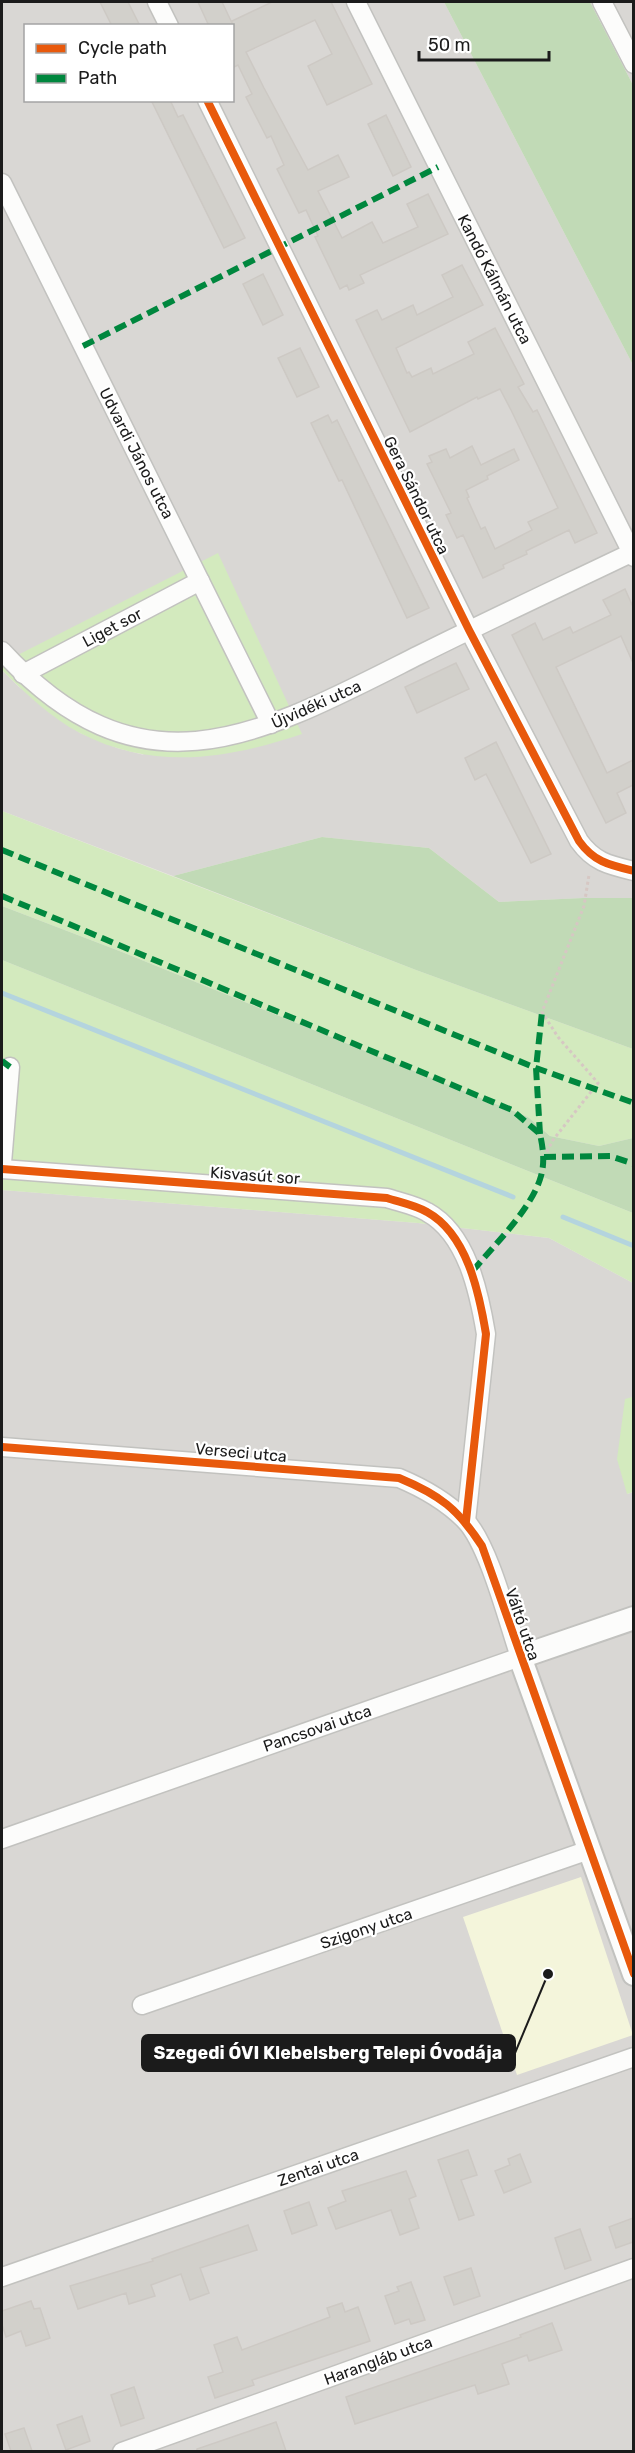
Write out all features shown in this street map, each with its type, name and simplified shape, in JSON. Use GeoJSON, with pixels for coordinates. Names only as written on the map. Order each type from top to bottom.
{"type":"FeatureCollection","features":[{"type":"Feature","properties":{"kind":"street"},"geometry":{"type":"LineString","coordinates":[[157,2],[168,24]]}},
{"type":"Feature","properties":{"kind":"street","name":"Kandó Kálmán utca"},"geometry":{"type":"LineString","coordinates":[[356,2],[632,555]]}},
{"type":"Feature","properties":{"kind":"street"},"geometry":{"type":"LineString","coordinates":[[602,2],[633,63]]}},
{"type":"Feature","properties":{"kind":"street","name":"Gera Sándor utca"},"geometry":{"type":"LineString","coordinates":[[208,102],[469,630],[552,793],[588,855]]}},
{"type":"Feature","properties":{"kind":"street","name":"Udvardi János utca"},"geometry":{"type":"LineString","coordinates":[[2,183],[271,724]]}},
{"type":"Feature","properties":{"kind":"street","name":"Újvidéki utca"},"geometry":{"type":"LineString","coordinates":[[2,651],[39,689],[75,713],[104,727],[136,737],[182,742],[204,741],[249,732],[307,711],[469,630],[632,555]]}},
{"type":"Feature","properties":{"kind":"street","name":"Liget sor"},"geometry":{"type":"LineString","coordinates":[[23,674],[200,581]]}},
{"type":"Feature","properties":{"kind":"street"},"geometry":{"type":"LineString","coordinates":[[588,855],[633,871]]}},
{"type":"Feature","properties":{"kind":"street"},"geometry":{"type":"LineString","coordinates":[[2,1163],[10,1067]]}},
{"type":"Feature","properties":{"kind":"street","name":"Kisvasút sor"},"geometry":{"type":"LineString","coordinates":[[2,1169],[387,1198],[426,1211],[444,1225],[459,1246],[481,1303],[486,1334],[466,1521]]}},
{"type":"Feature","properties":{"kind":"street","name":"Verseci utca"},"geometry":{"type":"LineString","coordinates":[[2,1447],[399,1478],[445,1503],[466,1521]]}},
{"type":"Feature","properties":{"kind":"street","name":"Váltó utca"},"geometry":{"type":"LineString","coordinates":[[466,1521],[482,1546],[633,1974]]}},
{"type":"Feature","properties":{"kind":"street","name":"Pancsovai utca"},"geometry":{"type":"LineString","coordinates":[[2,1839],[633,1618]]}},
{"type":"Feature","properties":{"kind":"street","name":"Szigony utca"},"geometry":{"type":"LineString","coordinates":[[142,2005],[589,1850]]}},
{"type":"Feature","properties":{"kind":"street","name":"Zentai utca"},"geometry":{"type":"LineString","coordinates":[[2,2277],[633,2057]]}},
{"type":"Feature","properties":{"kind":"street","name":"Harangláb utca"},"geometry":{"type":"LineString","coordinates":[[122,2451],[633,2268]]}},
{"type":"Feature","properties":{"kind":"path"},"geometry":{"type":"LineString","coordinates":[[544,1157],[553,1140],[598,1083],[558,1037],[542,1012],[584,906],[590,882],[588,855]]}},
{"type":"Feature","properties":{"kind":"shaded area"},"geometry":{"type":"Polygon","coordinates":[[[2,2],[444,2],[633,365],[633,898],[499,902],[429,848],[322,837],[173,876],[2,811],[2,670],[19,687],[80,733],[117,748],[144,755],[2,663],[2,2]]]}},
{"type":"Feature","properties":{"kind":"shaded area"},"geometry":{"type":"Polygon","coordinates":[[[444,2],[590,2],[633,85],[633,365],[444,2]]]}},
{"type":"Feature","properties":{"kind":"shaded area"},"geometry":{"type":"Polygon","coordinates":[[[590,2],[633,2],[633,85],[590,2]]]}},
{"type":"Feature","properties":{"kind":"shaded area"},"geometry":{"type":"Polygon","coordinates":[[[322,837],[429,848],[499,902],[633,898],[633,1049],[416,970],[173,876],[322,837]]]}},
{"type":"Feature","properties":{"kind":"shaded area"},"geometry":{"type":"Polygon","coordinates":[[[2,906],[122,952],[528,1117],[550,1136],[599,1146],[633,1138],[633,1213],[2,960],[2,906]]]}},
{"type":"Feature","properties":{"kind":"shaded area"},"geometry":{"type":"Polygon","coordinates":[[[2,1190],[418,1223],[549,1238],[633,1283],[633,1394],[627,1494],[634,1492],[633,2451],[2,2451],[2,1190]]]}},
{"type":"Feature","properties":{"kind":"shaded area"},"geometry":{"type":"Polygon","coordinates":[[[581,1877],[633,2035],[517,2075],[463,1917],[581,1877]]]}},
{"type":"Feature","properties":{"kind":"green space"},"geometry":{"type":"Polygon","coordinates":[[[218,553],[302,734],[246,750],[218,755],[163,757],[135,753],[108,745],[69,727],[39,704],[2,670],[2,663],[218,553]]]}},
{"type":"Feature","properties":{"kind":"green space"},"geometry":{"type":"Polygon","coordinates":[[[2,811],[416,970],[633,1049],[633,1138],[599,1146],[550,1136],[528,1117],[122,952],[2,906],[2,811]]]}},
{"type":"Feature","properties":{"kind":"green space"},"geometry":{"type":"Polygon","coordinates":[[[2,960],[633,1213],[633,1283],[549,1238],[418,1223],[2,1190],[2,960]]]}},
{"type":"Feature","properties":{"kind":"green space"},"geometry":{"type":"Polygon","coordinates":[[[633,1394],[633,1492],[627,1494],[617,1459],[625,1399],[632,1397],[633,1394]]]}},
{"type":"Feature","properties":{"kind":"building"},"geometry":{"type":"Polygon","coordinates":[[[100,2],[128,2],[139,24],[111,24],[100,2]]]}},
{"type":"Feature","properties":{"kind":"building"},"geometry":{"type":"Polygon","coordinates":[[[198,2],[222,2],[232,23],[272,2],[331,2],[372,84],[327,105],[308,66],[332,54],[315,20],[246,52],[264,88],[308,170],[338,155],[349,177],[318,191],[342,238],[372,222],[383,243],[418,227],[407,204],[428,194],[448,234],[360,275],[364,283],[349,290],[347,285],[340,289],[315,237],[318,236],[306,210],[299,213],[277,169],[284,165],[271,136],[267,138],[246,97],[252,94],[238,65],[234,67],[234,24],[208,24],[198,2]]]}},
{"type":"Feature","properties":{"kind":"building"},"geometry":{"type":"Polygon","coordinates":[[[152,102],[171,102],[178,117],[183,115],[245,238],[224,248],[152,102]]]}},
{"type":"Feature","properties":{"kind":"building"},"geometry":{"type":"Polygon","coordinates":[[[386,115],[411,167],[393,176],[368,124],[386,115]]]}},
{"type":"Feature","properties":{"kind":"building"},"geometry":{"type":"Polygon","coordinates":[[[462,265],[483,305],[396,348],[407,373],[409,372],[412,377],[431,368],[433,374],[474,354],[468,342],[495,328],[524,384],[518,387],[533,412],[537,410],[597,533],[575,543],[569,530],[526,551],[527,554],[503,565],[504,568],[483,578],[463,535],[457,538],[446,515],[451,513],[427,464],[432,462],[429,456],[446,449],[450,458],[472,446],[481,465],[514,449],[519,460],[487,476],[488,479],[466,490],[469,497],[467,498],[481,529],[485,527],[495,549],[532,530],[528,522],[558,508],[511,410],[500,389],[478,399],[477,397],[410,432],[356,320],[377,310],[382,320],[413,305],[417,315],[453,297],[442,275],[462,265]]]}},
{"type":"Feature","properties":{"kind":"building"},"geometry":{"type":"Polygon","coordinates":[[[263,274],[283,315],[263,325],[243,284],[263,274]]]}},
{"type":"Feature","properties":{"kind":"building"},"geometry":{"type":"Polygon","coordinates":[[[300,348],[319,387],[297,397],[278,358],[300,348]]]}},
{"type":"Feature","properties":{"kind":"building"},"geometry":{"type":"Polygon","coordinates":[[[328,415],[332,423],[337,420],[429,608],[407,618],[342,480],[339,481],[311,423],[328,415]]]}},
{"type":"Feature","properties":{"kind":"building"},"geometry":{"type":"Polygon","coordinates":[[[625,589],[633,607],[633,663],[621,636],[556,667],[607,773],[633,760],[633,785],[617,793],[626,813],[606,823],[512,635],[535,623],[543,640],[570,627],[573,633],[611,615],[603,600],[625,589]]]}},
{"type":"Feature","properties":{"kind":"building"},"geometry":{"type":"Polygon","coordinates":[[[456,663],[469,689],[417,713],[405,687],[456,663]]]}},
{"type":"Feature","properties":{"kind":"building"},"geometry":{"type":"Polygon","coordinates":[[[496,742],[551,854],[531,863],[486,774],[475,780],[465,758],[496,742]]]}},
{"type":"Feature","properties":{"kind":"building"},"geometry":{"type":"Polygon","coordinates":[[[468,2150],[477,2175],[461,2180],[474,2215],[459,2220],[438,2160],[468,2150]]]}},
{"type":"Feature","properties":{"kind":"building"},"geometry":{"type":"Polygon","coordinates":[[[520,2154],[531,2182],[504,2193],[495,2171],[510,2165],[508,2159],[520,2154]]]}},
{"type":"Feature","properties":{"kind":"building"},"geometry":{"type":"Polygon","coordinates":[[[406,2171],[416,2196],[409,2199],[419,2228],[400,2235],[391,2210],[336,2229],[328,2208],[346,2201],[342,2191],[406,2171]]]}},
{"type":"Feature","properties":{"kind":"building"},"geometry":{"type":"Polygon","coordinates":[[[309,2202],[317,2225],[292,2234],[284,2211],[309,2202]]]}},
{"type":"Feature","properties":{"kind":"building"},"geometry":{"type":"Polygon","coordinates":[[[633,2218],[633,2242],[616,2248],[609,2227],[633,2218]]]}},
{"type":"Feature","properties":{"kind":"building"},"geometry":{"type":"Polygon","coordinates":[[[248,2225],[257,2250],[200,2268],[209,2293],[190,2300],[181,2274],[151,2285],[155,2296],[129,2304],[126,2293],[78,2309],[70,2286],[153,2261],[152,2259],[248,2225]]]}},
{"type":"Feature","properties":{"kind":"building"},"geometry":{"type":"Polygon","coordinates":[[[580,2229],[591,2260],[565,2269],[555,2238],[580,2229]]]}},
{"type":"Feature","properties":{"kind":"building"},"geometry":{"type":"Polygon","coordinates":[[[471,2268],[480,2296],[454,2305],[444,2277],[471,2268]]]}},
{"type":"Feature","properties":{"kind":"building"},"geometry":{"type":"Polygon","coordinates":[[[411,2282],[425,2320],[411,2324],[409,2319],[395,2324],[385,2296],[399,2291],[397,2287],[411,2282]]]}},
{"type":"Feature","properties":{"kind":"building"},"geometry":{"type":"Polygon","coordinates":[[[31,2301],[34,2309],[40,2308],[50,2338],[26,2346],[21,2331],[6,2337],[2,2324],[2,2311],[31,2301]]]}},
{"type":"Feature","properties":{"kind":"building"},"geometry":{"type":"Polygon","coordinates":[[[342,2303],[345,2312],[358,2307],[370,2341],[252,2380],[254,2385],[215,2398],[208,2377],[223,2372],[214,2345],[237,2337],[242,2350],[330,2317],[327,2308],[342,2303]]]}},
{"type":"Feature","properties":{"kind":"building"},"geometry":{"type":"Polygon","coordinates":[[[552,2323],[562,2350],[529,2361],[527,2355],[502,2364],[509,2384],[478,2394],[475,2385],[355,2424],[346,2397],[521,2337],[520,2335],[552,2323]]]}},
{"type":"Feature","properties":{"kind":"building"},"geometry":{"type":"Polygon","coordinates":[[[134,2387],[144,2418],[121,2426],[111,2395],[134,2387]]]}},
{"type":"Feature","properties":{"kind":"building"},"geometry":{"type":"Polygon","coordinates":[[[82,2416],[90,2441],[66,2450],[57,2425],[82,2416]]]}},
{"type":"Feature","properties":{"kind":"building"},"geometry":{"type":"Polygon","coordinates":[[[276,2422],[286,2451],[197,2451],[197,2449],[276,2422]]]}},
{"type":"Feature","properties":{"kind":"building"},"geometry":{"type":"Polygon","coordinates":[[[24,2428],[32,2451],[11,2451],[5,2434],[24,2428]]]}},
{"type":"Feature","properties":{"kind":"waterway"},"geometry":{"type":"LineString","coordinates":[[2,993],[513,1197]]}},
{"type":"Feature","properties":{"kind":"waterway"},"geometry":{"type":"LineString","coordinates":[[563,1217],[634,1246]]}},
{"type":"Feature","properties":{"kind":"marked path"},"geometry":{"type":"LineString","coordinates":[[83,346],[438,167]]}},
{"type":"Feature","properties":{"kind":"marked path"},"geometry":{"type":"LineString","coordinates":[[2,850],[536,1068],[634,1103]]}},
{"type":"Feature","properties":{"kind":"marked path"},"geometry":{"type":"LineString","coordinates":[[2,896],[512,1110],[540,1134],[543,1155],[541,1176],[521,1214],[471,1273]]}},
{"type":"Feature","properties":{"kind":"marked path"},"geometry":{"type":"LineString","coordinates":[[540,1134],[536,1068],[542,1012]]}},
{"type":"Feature","properties":{"kind":"marked path"},"geometry":{"type":"LineString","coordinates":[[2,1061],[10,1067]]}},
{"type":"Feature","properties":{"kind":"marked path"},"geometry":{"type":"LineString","coordinates":[[544,1157],[610,1156],[634,1164]]}},
{"type":"Feature","properties":{"kind":"cycle path"},"geometry":{"type":"LineString","coordinates":[[208,102],[469,630],[579,841],[590,854],[603,862],[634,871]]}},
{"type":"Feature","properties":{"kind":"cycle path"},"geometry":{"type":"LineString","coordinates":[[2,1169],[387,1198],[427,1212],[441,1222],[452,1234],[469,1266],[486,1334],[466,1521]]}},
{"type":"Feature","properties":{"kind":"cycle path"},"geometry":{"type":"LineString","coordinates":[[2,1447],[399,1478],[437,1497],[447,1505],[465,1522],[482,1546],[634,1974]]}},
{"type":"Feature","properties":{"kind":"place","name":"Szegedi ÓVI Klebelsberg Telepi Óvodája"},"geometry":{"type":"Point","coordinates":[548,1974]}}]}
